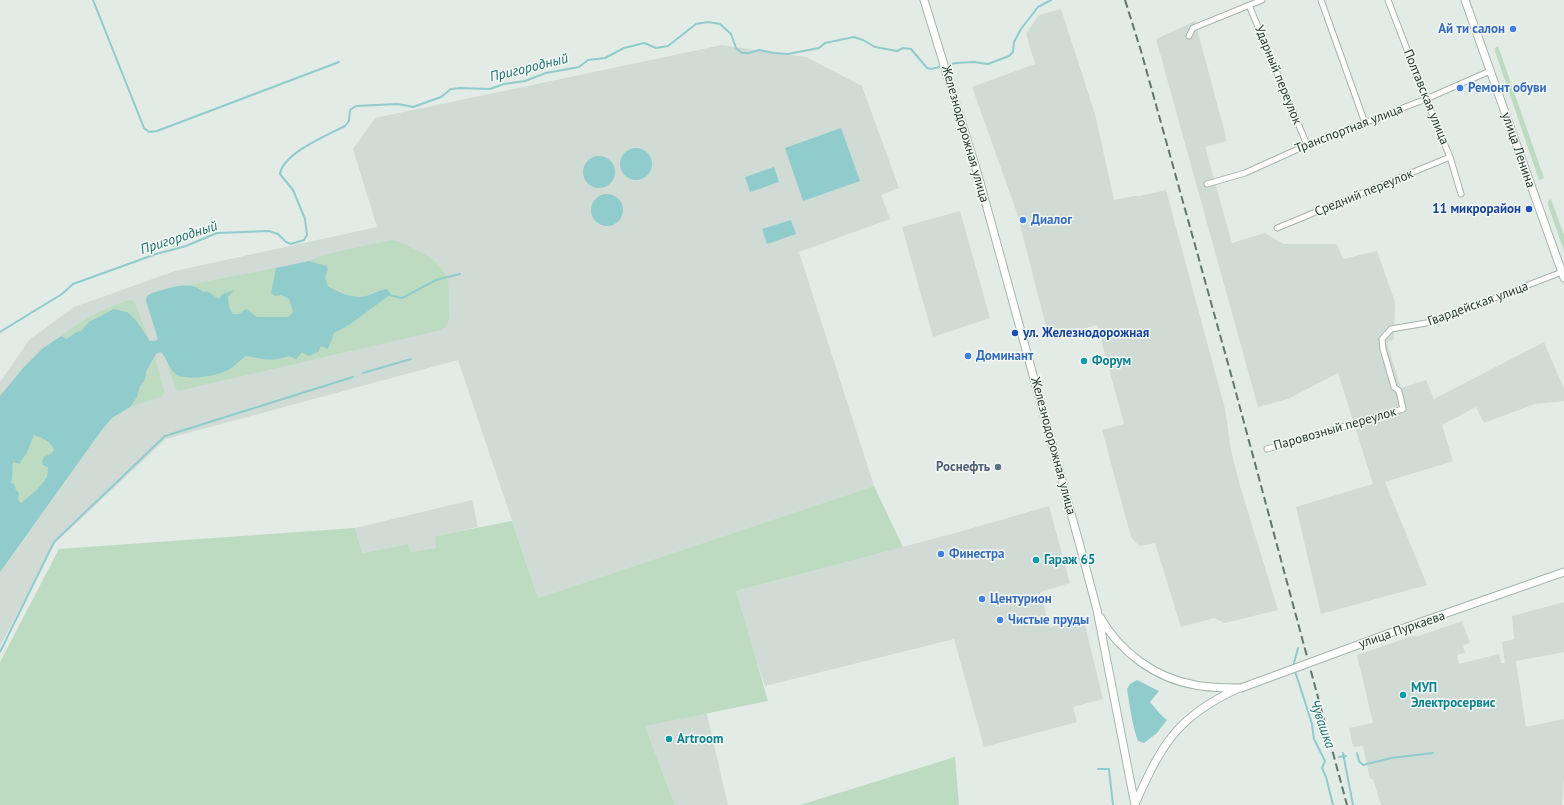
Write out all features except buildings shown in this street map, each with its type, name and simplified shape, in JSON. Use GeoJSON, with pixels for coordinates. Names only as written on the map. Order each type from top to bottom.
{"type":"FeatureCollection","features":[{"type":"Feature","properties":{"kind":"main road","name":"Железнодорожная улица"},"geometry":{"type":"LineString","coordinates":[[924,0],[978,175],[1096,610],[1135,805]]}},
{"type":"Feature","properties":{"kind":"main road","name":"улица Ленина"},"geometry":{"type":"LineString","coordinates":[[1465,0],[1563,275]]}},
{"type":"Feature","properties":{"kind":"main road","name":"улица Пуркаева"},"geometry":{"type":"LineString","coordinates":[[1135,805],[1152,767],[1164,746],[1180,727],[1198,710],[1219,698],[1241,688],[1564,572]]}},
{"type":"Feature","properties":{"kind":"main road"},"geometry":{"type":"LineString","coordinates":[[1096,610],[1117,642],[1131,655],[1150,668],[1171,678],[1194,685],[1217,688],[1241,688]]}},
{"type":"Feature","properties":{"kind":"street"},"geometry":{"type":"LineString","coordinates":[[1189,36],[1193,28],[1262,0]]}},
{"type":"Feature","properties":{"kind":"street"},"geometry":{"type":"LineString","coordinates":[[1321,0],[1365,123]]}},
{"type":"Feature","properties":{"kind":"street","name":"Полтавская улица"},"geometry":{"type":"LineString","coordinates":[[1388,0],[1450,157],[1461,194]]}},
{"type":"Feature","properties":{"kind":"street","name":"Ударный переулок"},"geometry":{"type":"LineString","coordinates":[[1249,5],[1307,145]]}},
{"type":"Feature","properties":{"kind":"street","name":"Транспортная улица"},"geometry":{"type":"LineString","coordinates":[[1207,184],[1245,173],[1307,145],[1426,99],[1490,71]]}},
{"type":"Feature","properties":{"kind":"street","name":"Средний переулок"},"geometry":{"type":"LineString","coordinates":[[1277,228],[1450,157]]}},
{"type":"Feature","properties":{"kind":"street","name":"Гвардейская улица"},"geometry":{"type":"LineString","coordinates":[[1403,409],[1399,391],[1394,387],[1383,349],[1382,339],[1391,329],[1432,322],[1563,275]]}},
{"type":"Feature","properties":{"kind":"street","name":"Паровозный переулок"},"geometry":{"type":"LineString","coordinates":[[1267,449],[1403,409]]}},
{"type":"Feature","properties":{"kind":"shaded area"},"geometry":{"type":"Polygon","coordinates":[[[1061,9],[1095,114],[1114,200],[1166,190],[1225,409],[1231,450],[1240,486],[1278,610],[1225,623],[1214,618],[1181,627],[1155,543],[1139,546],[1131,537],[1102,430],[1124,424],[1097,325],[1049,338],[1017,213],[972,87],[1035,64],[1026,34],[1039,15],[1061,9]]]}},
{"type":"Feature","properties":{"kind":"shaded area"},"geometry":{"type":"Polygon","coordinates":[[[1195,21],[1227,141],[1205,147],[1232,243],[1265,233],[1283,244],[1337,244],[1343,259],[1377,251],[1395,302],[1394,339],[1387,343],[1401,388],[1426,380],[1434,399],[1544,342],[1564,389],[1564,401],[1535,404],[1484,423],[1476,407],[1442,425],[1453,461],[1385,482],[1427,585],[1321,614],[1296,507],[1373,484],[1338,373],[1288,399],[1258,407],[1156,39],[1195,21]]]}},
{"type":"Feature","properties":{"kind":"shaded area"},"geometry":{"type":"Polygon","coordinates":[[[722,45],[806,57],[862,86],[899,188],[881,195],[890,219],[799,252],[874,486],[538,598],[458,360],[166,439],[55,543],[0,646],[0,382],[29,340],[74,307],[175,271],[377,227],[353,149],[375,118],[722,45]]]}},
{"type":"Feature","properties":{"kind":"shaded area"},"geometry":{"type":"Polygon","coordinates":[[[960,211],[990,318],[933,337],[902,227],[960,211]]]}},
{"type":"Feature","properties":{"kind":"shaded area"},"geometry":{"type":"Polygon","coordinates":[[[472,500],[478,527],[435,536],[437,548],[411,552],[408,544],[362,553],[355,528],[472,500]]]}},
{"type":"Feature","properties":{"kind":"shaded area"},"geometry":{"type":"Polygon","coordinates":[[[1049,506],[1070,583],[1040,592],[1050,627],[1083,617],[1103,699],[1073,707],[1077,722],[984,747],[954,639],[765,686],[749,640],[736,591],[959,532],[1049,506]]]}},
{"type":"Feature","properties":{"kind":"shaded area"},"geometry":{"type":"Polygon","coordinates":[[[1564,602],[1564,652],[1516,661],[1526,727],[1564,719],[1564,778],[1562,805],[1381,805],[1373,779],[1370,779],[1363,746],[1353,747],[1349,728],[1373,723],[1357,655],[1462,621],[1470,643],[1463,645],[1465,653],[1457,655],[1459,664],[1499,654],[1501,663],[1505,663],[1502,642],[1514,639],[1512,616],[1564,602]]]}},
{"type":"Feature","properties":{"kind":"shaded area"},"geometry":{"type":"Polygon","coordinates":[[[706,710],[728,805],[675,805],[645,726],[706,710]]]}},
{"type":"Feature","properties":{"kind":"green space"},"geometry":{"type":"Polygon","coordinates":[[[1498,46],[1544,178],[1539,180],[1495,51],[1495,48],[1498,46]]]}},
{"type":"Feature","properties":{"kind":"green space"},"geometry":{"type":"Polygon","coordinates":[[[1551,199],[1564,235],[1564,251],[1548,205],[1548,201],[1551,199]]]}},
{"type":"Feature","properties":{"kind":"green space"},"geometry":{"type":"Polygon","coordinates":[[[391,240],[397,241],[417,250],[430,258],[436,262],[445,274],[447,278],[449,295],[449,318],[448,323],[441,330],[178,391],[176,389],[167,365],[178,375],[188,379],[225,371],[246,356],[257,359],[281,359],[321,346],[328,349],[333,333],[349,325],[391,294],[376,291],[364,296],[351,296],[328,286],[325,278],[328,269],[327,266],[309,261],[323,255],[391,240]]]}},
{"type":"Feature","properties":{"kind":"green space"},"geometry":{"type":"Polygon","coordinates":[[[276,268],[272,293],[289,299],[293,312],[288,317],[257,317],[233,314],[229,307],[228,297],[233,291],[219,299],[207,291],[203,292],[188,285],[276,268]]]}},
{"type":"Feature","properties":{"kind":"green space"},"geometry":{"type":"Polygon","coordinates":[[[129,300],[134,301],[150,341],[135,319],[127,312],[101,315],[89,322],[81,331],[76,332],[67,339],[61,336],[94,315],[129,300]]]}},
{"type":"Feature","properties":{"kind":"green space"},"geometry":{"type":"Polygon","coordinates":[[[155,357],[164,391],[163,396],[130,407],[138,395],[155,357]]]}},
{"type":"Feature","properties":{"kind":"green space"},"geometry":{"type":"Polygon","coordinates":[[[34,435],[46,440],[54,450],[52,453],[48,454],[47,477],[37,490],[21,503],[18,500],[14,484],[11,483],[13,462],[25,454],[34,435]]]}},
{"type":"Feature","properties":{"kind":"green space"},"geometry":{"type":"Polygon","coordinates":[[[874,486],[903,547],[736,591],[768,701],[645,726],[675,805],[0,805],[0,662],[59,549],[355,528],[362,553],[408,544],[411,552],[436,548],[435,536],[512,521],[538,598],[874,486]]]}},
{"type":"Feature","properties":{"kind":"green space"},"geometry":{"type":"Polygon","coordinates":[[[955,757],[959,805],[800,805],[955,757]]]}},
{"type":"Feature","properties":{"kind":"water"},"geometry":{"type":"Polygon","coordinates":[[[841,128],[860,181],[803,201],[785,148],[841,128]]]}},
{"type":"Feature","properties":{"kind":"water"},"geometry":{"type":"Polygon","coordinates":[[[633,148],[639,148],[649,155],[652,164],[651,170],[645,177],[639,180],[633,180],[623,173],[620,167],[620,161],[627,151],[633,148]]]}},
{"type":"Feature","properties":{"kind":"water"},"geometry":{"type":"Polygon","coordinates":[[[596,156],[602,156],[612,163],[615,172],[614,178],[608,185],[602,188],[596,188],[586,181],[583,175],[583,169],[590,159],[596,156]]]}},
{"type":"Feature","properties":{"kind":"water"},"geometry":{"type":"Polygon","coordinates":[[[774,167],[779,182],[750,192],[745,177],[774,167]]]}},
{"type":"Feature","properties":{"kind":"water"},"geometry":{"type":"Polygon","coordinates":[[[604,194],[610,194],[620,201],[623,210],[622,216],[616,223],[610,226],[604,226],[594,219],[591,213],[591,207],[598,197],[604,194]]]}},
{"type":"Feature","properties":{"kind":"water"},"geometry":{"type":"Polygon","coordinates":[[[791,220],[796,234],[767,244],[762,229],[791,220]]]}},
{"type":"Feature","properties":{"kind":"water"},"geometry":{"type":"Polygon","coordinates":[[[309,261],[327,266],[328,269],[325,278],[328,286],[341,293],[360,297],[387,289],[391,294],[349,325],[334,333],[328,349],[321,346],[318,352],[308,356],[302,352],[296,359],[289,356],[278,359],[262,359],[246,356],[231,368],[221,373],[187,378],[177,375],[174,372],[161,352],[156,354],[147,370],[145,379],[140,387],[137,397],[130,407],[112,418],[101,431],[0,572],[0,396],[24,367],[42,349],[61,336],[67,339],[76,332],[81,331],[89,322],[114,309],[127,312],[135,319],[150,341],[155,341],[158,339],[146,301],[147,296],[171,287],[192,286],[203,292],[207,291],[219,299],[223,294],[234,290],[228,297],[229,307],[233,314],[239,314],[246,309],[257,317],[288,317],[293,312],[289,299],[281,295],[275,296],[271,293],[276,268],[309,261]],[[34,435],[20,464],[13,462],[11,483],[14,484],[19,493],[18,500],[21,503],[37,490],[47,477],[48,467],[43,465],[42,461],[44,457],[52,453],[54,450],[48,442],[34,435]]]}},
{"type":"Feature","properties":{"kind":"water"},"geometry":{"type":"Polygon","coordinates":[[[1137,680],[1159,691],[1150,702],[1167,720],[1157,733],[1144,743],[1138,741],[1136,735],[1127,689],[1130,684],[1137,680]]]}},
{"type":"Feature","properties":{"kind":"waterway"},"geometry":{"type":"LineString","coordinates":[[93,0],[144,128],[149,132],[157,131],[339,62]]}},
{"type":"Feature","properties":{"kind":"waterway","name":"Пригородный"},"geometry":{"type":"LineString","coordinates":[[0,332],[62,294],[73,284],[156,254],[186,246],[217,233],[269,231],[278,234],[286,242],[291,244],[304,240],[307,235],[305,219],[293,190],[280,174],[283,166],[297,152],[345,126],[349,121],[350,110],[356,106],[398,104],[413,107],[441,97],[451,89],[490,89],[504,84],[525,81],[546,73],[579,67],[588,60],[605,58],[624,48],[644,43],[656,48],[668,46],[696,24],[708,22],[720,24],[731,34],[736,48],[742,53],[749,53],[759,50],[788,54],[819,48],[825,43],[854,37],[875,47],[897,51],[903,48],[911,49],[927,68],[931,69],[956,63],[974,62],[988,64],[1009,56],[1013,52],[1014,42],[1021,29],[1038,7],[1051,0]]}},
{"type":"Feature","properties":{"kind":"waterway"},"geometry":{"type":"LineString","coordinates":[[389,295],[402,298],[436,280],[460,274]]}},
{"type":"Feature","properties":{"kind":"waterway"},"geometry":{"type":"LineString","coordinates":[[363,373],[411,359]]}},
{"type":"Feature","properties":{"kind":"waterway"},"geometry":{"type":"LineString","coordinates":[[0,652],[54,542],[165,436],[353,377]]}},
{"type":"Feature","properties":{"kind":"waterway","name":"Чувашка"},"geometry":{"type":"LineString","coordinates":[[1294,666],[1298,648]]}},
{"type":"Feature","properties":{"kind":"waterway","name":"Чувашка"},"geometry":{"type":"LineString","coordinates":[[1295,671],[1312,724],[1314,739],[1325,761],[1322,768],[1326,777],[1333,805]]}},
{"type":"Feature","properties":{"kind":"waterway"},"geometry":{"type":"LineString","coordinates":[[1343,753],[1353,805]]}},
{"type":"Feature","properties":{"kind":"waterway"},"geometry":{"type":"LineString","coordinates":[[1357,753],[1359,761],[1363,765],[1391,758],[1433,753]]}},
{"type":"Feature","properties":{"kind":"waterway"},"geometry":{"type":"LineString","coordinates":[[1339,757],[1346,756]]}},
{"type":"Feature","properties":{"kind":"waterway"},"geometry":{"type":"LineString","coordinates":[[1098,769],[1109,769],[1113,805]]}},
{"type":"Feature","properties":{"kind":"railway"},"geometry":{"type":"LineString","coordinates":[[1125,0],[1141,51],[1232,378],[1347,805]]}},
{"type":"Feature","properties":{"kind":"place","name":"Ай ти салон"},"geometry":{"type":"Point","coordinates":[1513,29]}},
{"type":"Feature","properties":{"kind":"place","name":"Ремонт обуви"},"geometry":{"type":"Point","coordinates":[1460,88]}},
{"type":"Feature","properties":{"kind":"place","name":"11 микрорайон"},"geometry":{"type":"Point","coordinates":[1529,209]}},
{"type":"Feature","properties":{"kind":"place","name":"Диалог"},"geometry":{"type":"Point","coordinates":[1023,220]}},
{"type":"Feature","properties":{"kind":"place","name":"ул. Железнодорожная"},"geometry":{"type":"Point","coordinates":[1015,333]}},
{"type":"Feature","properties":{"kind":"place","name":"Доминант"},"geometry":{"type":"Point","coordinates":[968,356]}},
{"type":"Feature","properties":{"kind":"place","name":"Форум"},"geometry":{"type":"Point","coordinates":[1084,361]}},
{"type":"Feature","properties":{"kind":"place","name":"Роснефть"},"geometry":{"type":"Point","coordinates":[998,467]}},
{"type":"Feature","properties":{"kind":"place","name":"Финестра"},"geometry":{"type":"Point","coordinates":[941,554]}},
{"type":"Feature","properties":{"kind":"place","name":"Гараж 65"},"geometry":{"type":"Point","coordinates":[1036,560]}},
{"type":"Feature","properties":{"kind":"place","name":"Центурион"},"geometry":{"type":"Point","coordinates":[982,599]}},
{"type":"Feature","properties":{"kind":"place","name":"Чистые пруды"},"geometry":{"type":"Point","coordinates":[1000,620]}},
{"type":"Feature","properties":{"kind":"place","name":"МУП Электросервис"},"geometry":{"type":"Point","coordinates":[1403,695]}},
{"type":"Feature","properties":{"kind":"place","name":"Artroom"},"geometry":{"type":"Point","coordinates":[669,739]}}]}
